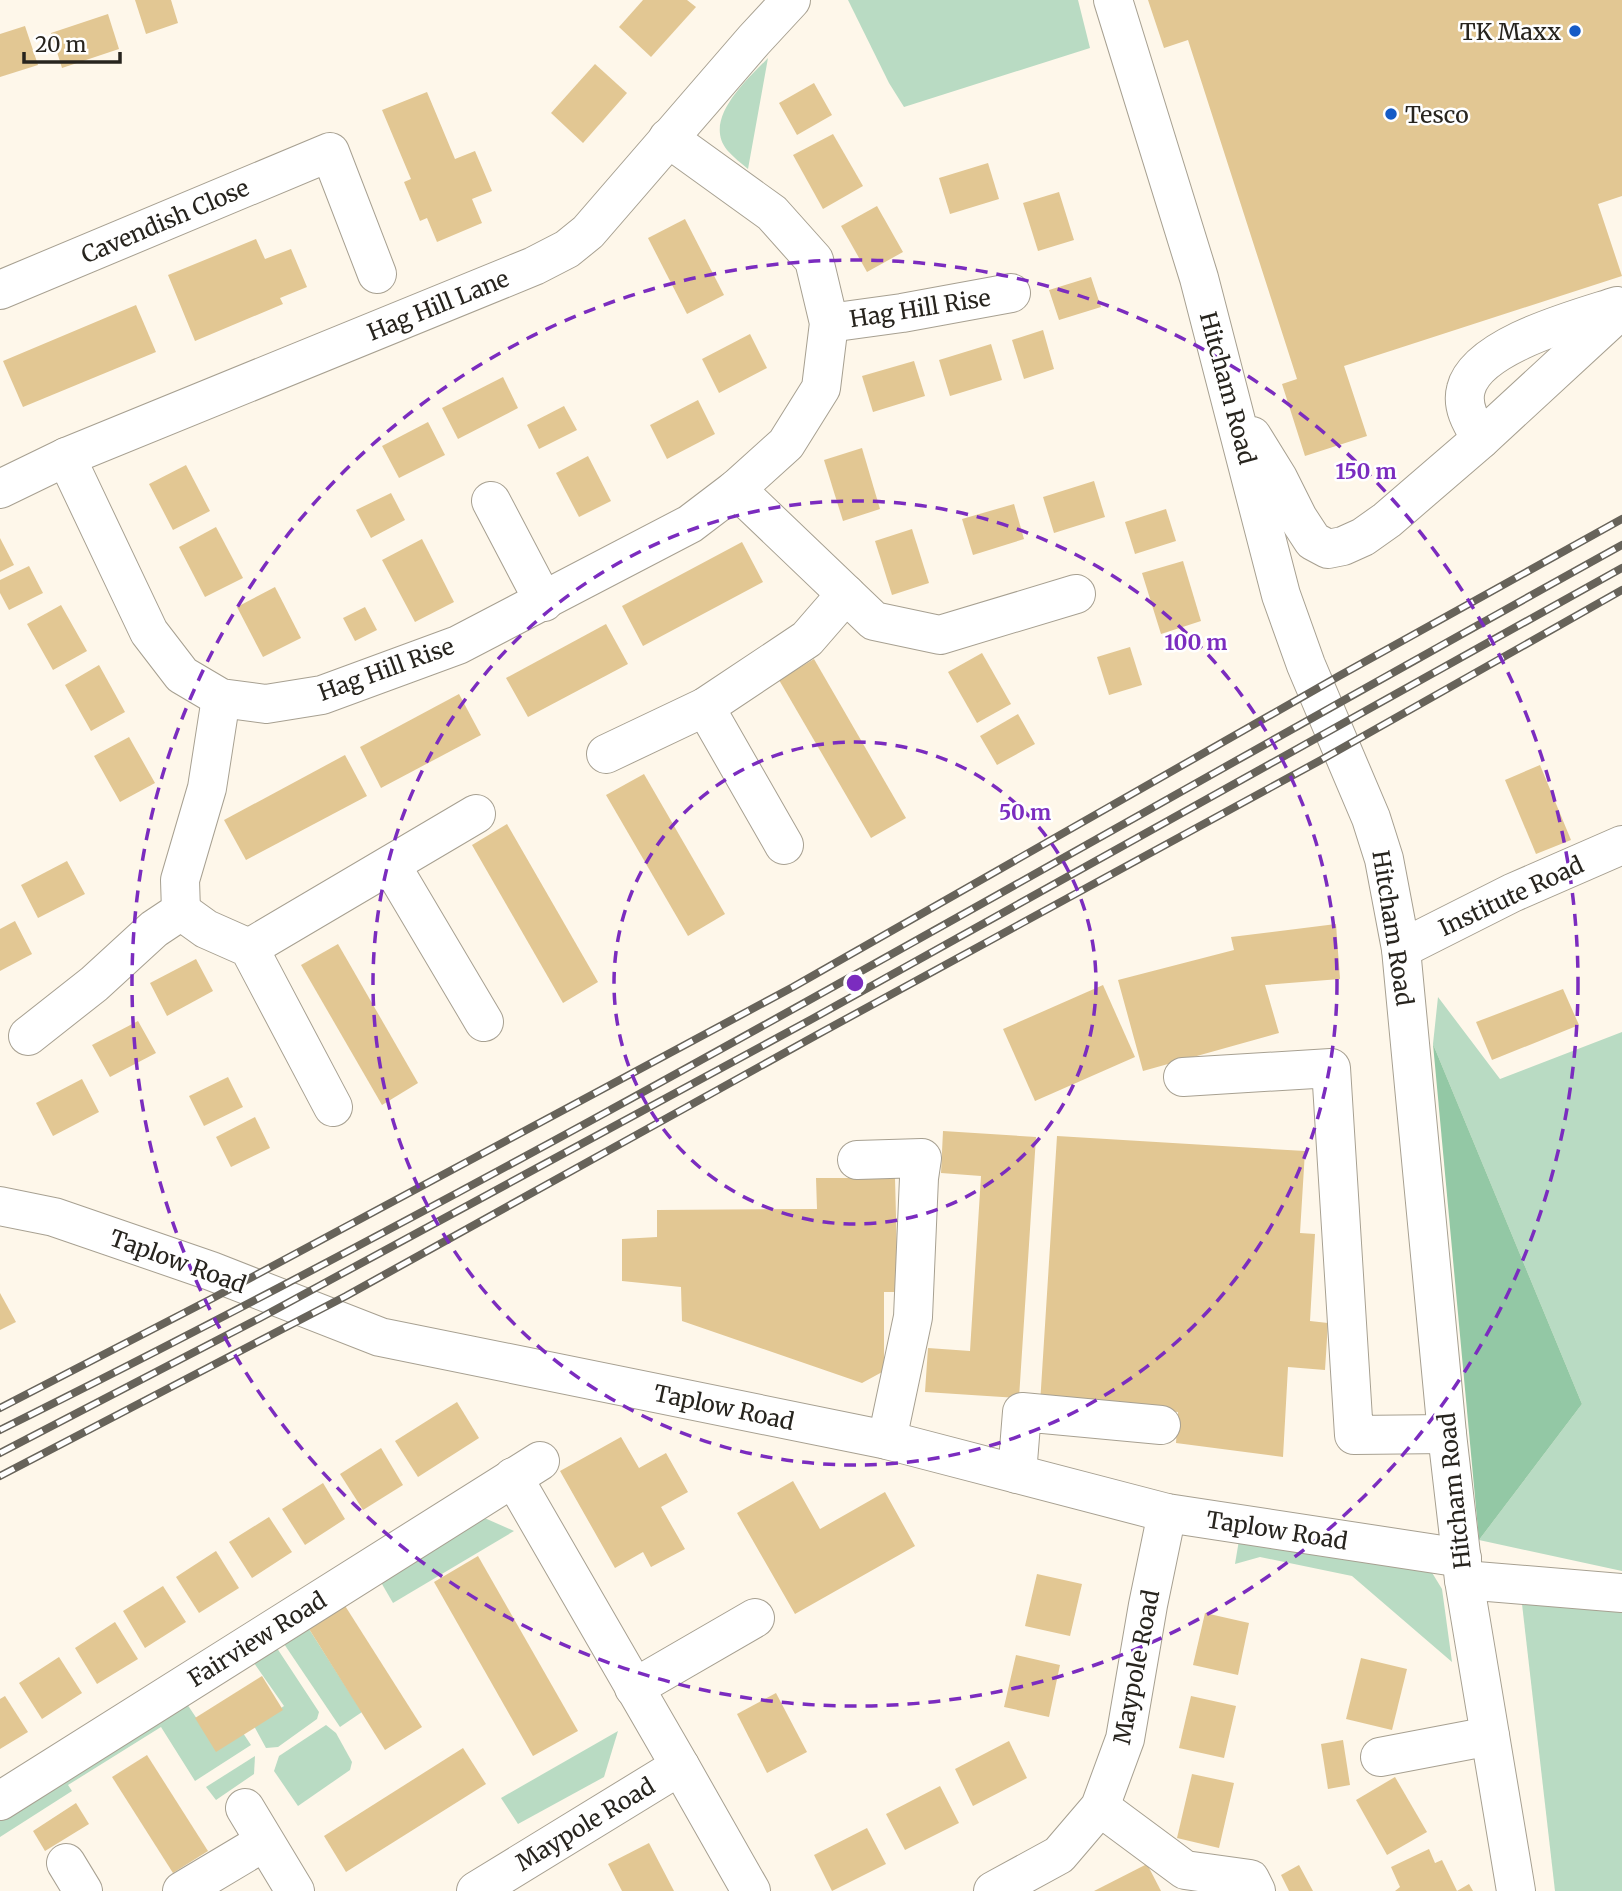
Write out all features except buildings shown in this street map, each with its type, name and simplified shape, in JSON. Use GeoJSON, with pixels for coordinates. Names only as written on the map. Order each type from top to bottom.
{"type":"FeatureCollection","features":[{"type":"Feature","properties":{"kind":"street","name":"Hag Hill Lane"},"geometry":{"type":"LineString","coordinates":[[0,489],[66,457],[521,271],[567,249],[589,232],[668,138],[791,0]]}},
{"type":"Feature","properties":{"kind":"street","name":"Hitcham Road"},"geometry":{"type":"LineString","coordinates":[[1113,0],[1199,278],[1291,627],[1378,838],[1401,949],[1447,1434],[1463,1569],[1516,1891]]}},
{"type":"Feature","properties":{"kind":"street","name":"Hag Hill Rise"},"geometry":{"type":"LineString","coordinates":[[66,457],[149,632],[182,676],[220,698],[267,704],[322,695],[458,645],[544,602],[690,524],[736,489],[786,444],[821,388],[830,323],[814,260],[772,213],[668,138]]}},
{"type":"Feature","properties":{"kind":"street","name":"Cavendish Close"},"geometry":{"type":"LineString","coordinates":[[0,290],[330,152],[377,274]]}},
{"type":"Feature","properties":{"kind":"street","name":"Hag Hill Rise"},"geometry":{"type":"LineString","coordinates":[[830,323],[1011,293]]}},
{"type":"Feature","properties":{"kind":"street"},"geometry":{"type":"LineString","coordinates":[[1481,439],[1465,408],[1465,391],[1470,377],[1480,365],[1530,337],[1622,304]]}},
{"type":"Feature","properties":{"kind":"street"},"geometry":{"type":"LineString","coordinates":[[1234,407],[1313,541],[1328,549],[1343,547],[1379,526],[1481,439],[1622,309]]}},
{"type":"Feature","properties":{"kind":"street"},"geometry":{"type":"LineString","coordinates":[[736,489],[874,621],[940,635],[1076,594]]}},
{"type":"Feature","properties":{"kind":"street"},"geometry":{"type":"LineString","coordinates":[[491,501],[544,602]]}},
{"type":"Feature","properties":{"kind":"street"},"geometry":{"type":"LineString","coordinates":[[606,754],[705,707],[807,639],[846,594]]}},
{"type":"Feature","properties":{"kind":"street"},"geometry":{"type":"LineString","coordinates":[[181,911],[180,880],[206,788],[220,698]]}},
{"type":"Feature","properties":{"kind":"street"},"geometry":{"type":"LineString","coordinates":[[705,707],[784,845]]}},
{"type":"Feature","properties":{"kind":"street"},"geometry":{"type":"LineString","coordinates":[[249,948],[476,814]]}},
{"type":"Feature","properties":{"kind":"street","name":"Institute Road"},"geometry":{"type":"LineString","coordinates":[[1401,949],[1511,893],[1622,845]]}},
{"type":"Feature","properties":{"kind":"street"},"geometry":{"type":"LineString","coordinates":[[391,865],[484,1022]]}},
{"type":"Feature","properties":{"kind":"street"},"geometry":{"type":"LineString","coordinates":[[181,911],[206,929],[249,948],[332,1107]]}},
{"type":"Feature","properties":{"kind":"street"},"geometry":{"type":"LineString","coordinates":[[28,1036],[94,984],[154,929],[181,911]]}},
{"type":"Feature","properties":{"kind":"street"},"geometry":{"type":"LineString","coordinates":[[1183,1077],[1331,1068],[1354,1435],[1447,1434]]}},
{"type":"Feature","properties":{"kind":"street"},"geometry":{"type":"LineString","coordinates":[[857,1160],[922,1158],[913,1317],[887,1440]]}},
{"type":"Feature","properties":{"kind":"street","name":"Taplow Road"},"geometry":{"type":"LineString","coordinates":[[0,1206],[54,1217],[211,1271],[380,1337],[887,1440],[1167,1513],[1463,1569],[1622,1593]]}},
{"type":"Feature","properties":{"kind":"street"},"geometry":{"type":"LineString","coordinates":[[1017,1474],[1022,1412],[1161,1425]]}},
{"type":"Feature","properties":{"kind":"street","name":"Fairview Road"},"geometry":{"type":"LineString","coordinates":[[0,1801],[527,1469],[634,1688],[680,1766]]}},
{"type":"Feature","properties":{"kind":"street","name":"Maypole Road"},"geometry":{"type":"LineString","coordinates":[[993,1891],[1059,1855],[1100,1807],[1125,1739],[1167,1513]]}},
{"type":"Feature","properties":{"kind":"street"},"geometry":{"type":"LineString","coordinates":[[634,1688],[755,1618]]}},
{"type":"Feature","properties":{"kind":"street"},"geometry":{"type":"LineString","coordinates":[[1380,1758],[1490,1736]]}},
{"type":"Feature","properties":{"kind":"street","name":"Maypole Road"},"geometry":{"type":"LineString","coordinates":[[490,1887],[680,1766],[751,1891]]}},
{"type":"Feature","properties":{"kind":"street"},"geometry":{"type":"LineString","coordinates":[[1100,1807],[1185,1870],[1250,1879],[1256,1891]]}},
{"type":"Feature","properties":{"kind":"street"},"geometry":{"type":"LineString","coordinates":[[244,1808],[295,1891]]}},
{"type":"Feature","properties":{"kind":"street"},"geometry":{"type":"LineString","coordinates":[[182,1891],[264,1842]]}},
{"type":"Feature","properties":{"kind":"green space"},"geometry":{"type":"Polygon","coordinates":[[[848,0],[1078,0],[1090,48],[904,107],[889,83],[848,0]]]}},
{"type":"Feature","properties":{"kind":"green space"},"geometry":{"type":"Polygon","coordinates":[[[768,58],[748,169],[727,150],[721,138],[720,125],[731,100],[768,58]]]}},
{"type":"Feature","properties":{"kind":"green space"},"geometry":{"type":"Polygon","coordinates":[[[1438,997],[1500,1079],[1622,1032],[1622,1571],[1479,1540],[1582,1404],[1433,1044],[1438,997]]]}},
{"type":"Feature","properties":{"kind":"green space"},"geometry":{"type":"Polygon","coordinates":[[[1433,1044],[1582,1404],[1479,1540],[1433,1044]]]}},
{"type":"Feature","properties":{"kind":"green space"},"geometry":{"type":"Polygon","coordinates":[[[471,1512],[514,1531],[393,1603],[375,1572],[471,1512]]]}},
{"type":"Feature","properties":{"kind":"green space"},"geometry":{"type":"Polygon","coordinates":[[[1239,1540],[1431,1571],[1442,1589],[1452,1662],[1352,1576],[1260,1557],[1235,1564],[1239,1540]]]}},
{"type":"Feature","properties":{"kind":"green space"},"geometry":{"type":"Polygon","coordinates":[[[1522,1604],[1622,1609],[1622,1891],[1555,1891],[1522,1604]]]}},
{"type":"Feature","properties":{"kind":"green space"},"geometry":{"type":"Polygon","coordinates":[[[302,1618],[362,1712],[340,1727],[276,1632],[302,1618]]]}},
{"type":"Feature","properties":{"kind":"green space"},"geometry":{"type":"Polygon","coordinates":[[[269,1636],[319,1712],[317,1719],[278,1747],[266,1748],[254,1726],[284,1706],[245,1650],[269,1636]]]}},
{"type":"Feature","properties":{"kind":"green space"},"geometry":{"type":"Polygon","coordinates":[[[181,1695],[217,1749],[243,1733],[251,1745],[195,1781],[161,1727],[68,1785],[72,1791],[0,1837],[0,1806],[181,1695]]]}},
{"type":"Feature","properties":{"kind":"green space"},"geometry":{"type":"Polygon","coordinates":[[[326,1725],[336,1733],[352,1762],[350,1770],[298,1806],[274,1771],[279,1756],[326,1725]]]}},
{"type":"Feature","properties":{"kind":"green space"},"geometry":{"type":"Polygon","coordinates":[[[618,1731],[604,1777],[518,1824],[501,1798],[618,1731]]]}},
{"type":"Feature","properties":{"kind":"green space"},"geometry":{"type":"Polygon","coordinates":[[[255,1756],[254,1774],[216,1800],[206,1787],[255,1756]]]}},
{"type":"Feature","properties":{"kind":"railway"},"geometry":{"type":"LineString","coordinates":[[0,1408],[213,1298],[793,987],[1339,676],[1622,519]]}},
{"type":"Feature","properties":{"kind":"railway"},"geometry":{"type":"LineString","coordinates":[[0,1430],[206,1326],[614,1108],[1622,545]]}},
{"type":"Feature","properties":{"kind":"railway"},"geometry":{"type":"LineString","coordinates":[[0,1453],[260,1318],[812,1019],[1622,568]]}},
{"type":"Feature","properties":{"kind":"railway"},"geometry":{"type":"LineString","coordinates":[[0,1476],[346,1296],[1321,760],[1622,590]]}},
{"type":"Feature","properties":{"kind":"place","name":"TK Maxx"},"geometry":{"type":"Point","coordinates":[1575,31]}},
{"type":"Feature","properties":{"kind":"place","name":"Tesco"},"geometry":{"type":"Point","coordinates":[1391,114]}}]}
